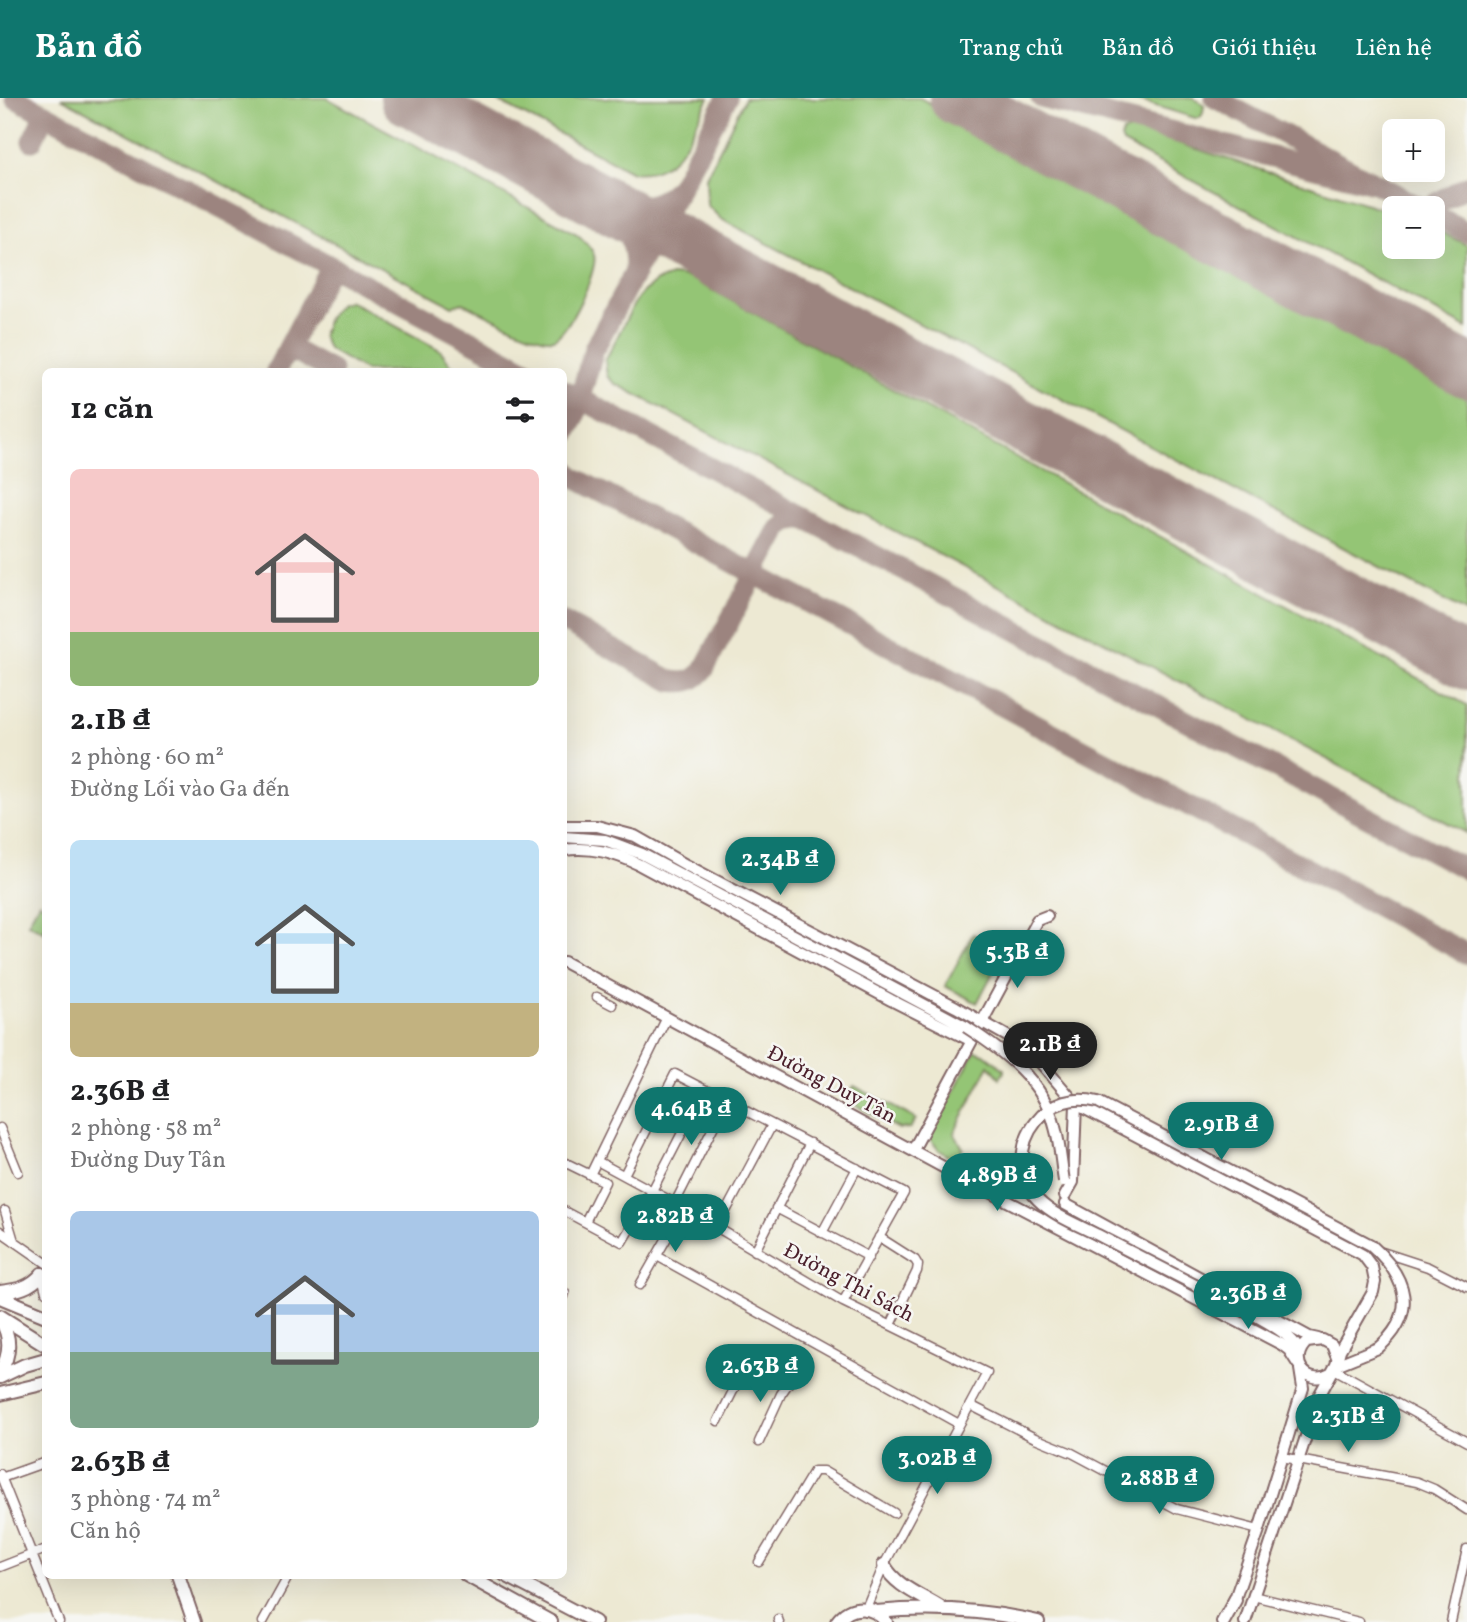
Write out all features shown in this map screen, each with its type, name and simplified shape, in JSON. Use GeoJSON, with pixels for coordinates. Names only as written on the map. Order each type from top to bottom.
{"type":"FeatureCollection","features":[{"type":"Feature","properties":{"kind":"main road"},"geometry":{"type":"LineString","coordinates":[[0,1295],[35,1283],[42,1266]]}},
{"type":"Feature","properties":{"kind":"main road"},"geometry":{"type":"LineString","coordinates":[[0,1295],[42,1314]]}},
{"type":"Feature","properties":{"kind":"main road"},"geometry":{"type":"LineString","coordinates":[[0,1318],[42,1343]]}},
{"type":"Feature","properties":{"kind":"main road"},"geometry":{"type":"LineString","coordinates":[[0,1318],[7,1332],[9,1347],[6,1361],[0,1371]]}},
{"type":"Feature","properties":{"kind":"main road"},"geometry":{"type":"LineString","coordinates":[[0,1377],[42,1360]]}},
{"type":"Feature","properties":{"kind":"main road"},"geometry":{"type":"LineString","coordinates":[[0,1394],[42,1384]]}},
{"type":"Feature","properties":{"kind":"main road"},"geometry":{"type":"LineString","coordinates":[[884,1565],[889,1574],[904,1587],[944,1610]]}},
{"type":"Feature","properties":{"kind":"main road"},"geometry":{"type":"LineString","coordinates":[[179,1579],[194,1622]]}},
{"type":"Feature","properties":{"kind":"main road"},"geometry":{"type":"LineString","coordinates":[[472,1579],[532,1617],[551,1622]]}},
{"type":"Feature","properties":{"kind":"main road"},"geometry":{"type":"LineString","coordinates":[[513,1579],[595,1622]]}},
{"type":"Feature","properties":{"kind":"main road"},"geometry":{"type":"LineString","coordinates":[[1225,1622],[1235,1600]]}},
{"type":"Feature","properties":{"kind":"main road"},"geometry":{"type":"LineString","coordinates":[[835,1621],[851,1610],[944,1610],[1038,1622]]}},
{"type":"Feature","properties":{"kind":"main road"},"geometry":{"type":"LineString","coordinates":[[871,1610],[886,1622]]}},
{"type":"Feature","properties":{"kind":"street"},"geometry":{"type":"LineString","coordinates":[[567,825],[597,826],[635,836],[982,1022],[1028,1048],[1076,1104],[1349,1243],[1370,1262],[1375,1282],[1373,1292],[1317,1401],[1245,1622]]}},
{"type":"Feature","properties":{"kind":"street"},"geometry":{"type":"LineString","coordinates":[[567,837],[605,840],[642,854],[917,999],[993,1045],[1014,1062],[1031,1081],[1050,1113],[1058,1142],[1065,1200]]}},
{"type":"Feature","properties":{"kind":"street"},"geometry":{"type":"LineString","coordinates":[[567,850],[609,852],[640,864],[970,1040]]}},
{"type":"Feature","properties":{"kind":"street"},"geometry":{"type":"LineString","coordinates":[[913,1150],[1037,920],[1047,916]]}},
{"type":"Feature","properties":{"kind":"street","name":"Đường Duy Tân"},"geometry":{"type":"LineString","coordinates":[[567,964],[1281,1344],[1289,1350],[1299,1367]]}},
{"type":"Feature","properties":{"kind":"street"},"geometry":{"type":"LineString","coordinates":[[597,997],[612,1005]]}},
{"type":"Feature","properties":{"kind":"street"},"geometry":{"type":"LineString","coordinates":[[590,1175],[667,1017]]}},
{"type":"Feature","properties":{"kind":"street"},"geometry":{"type":"LineString","coordinates":[[624,1175],[675,1074],[904,1193],[843,1302]]}},
{"type":"Feature","properties":{"kind":"street"},"geometry":{"type":"LineString","coordinates":[[567,1213],[622,1242],[652,1191],[704,1090]]}},
{"type":"Feature","properties":{"kind":"street"},"geometry":{"type":"LineString","coordinates":[[1235,1600],[1303,1388],[1299,1367],[1298,1345],[1287,1334],[1064,1218],[1037,1199],[1029,1188],[1022,1166],[1023,1149],[1026,1136],[1045,1111],[1066,1101],[1078,1099],[1098,1102],[1371,1245],[1386,1259],[1398,1275],[1404,1297],[1398,1326],[1388,1340],[1378,1348],[1334,1367],[1317,1378],[1311,1377],[1299,1367]]}},
{"type":"Feature","properties":{"kind":"street"},"geometry":{"type":"LineString","coordinates":[[675,1203],[726,1102]]}},
{"type":"Feature","properties":{"kind":"street"},"geometry":{"type":"LineString","coordinates":[[1054,1224],[1073,1182],[1076,1104]]}},
{"type":"Feature","properties":{"kind":"street"},"geometry":{"type":"LineString","coordinates":[[717,1228],[772,1125]]}},
{"type":"Feature","properties":{"kind":"street"},"geometry":{"type":"LineString","coordinates":[[0,1128],[2,1141],[18,1172]]}},
{"type":"Feature","properties":{"kind":"street"},"geometry":{"type":"LineString","coordinates":[[755,1251],[810,1143]]}},
{"type":"Feature","properties":{"kind":"street","name":"Đường Thi Sách"},"geometry":{"type":"LineString","coordinates":[[597,1161],[684,1208],[843,1302],[987,1373],[970,1405]]}},
{"type":"Feature","properties":{"kind":"street"},"geometry":{"type":"LineString","coordinates":[[567,1164],[605,1182],[584,1222]]}},
{"type":"Feature","properties":{"kind":"street"},"geometry":{"type":"LineString","coordinates":[[822,1233],[857,1168]]}},
{"type":"Feature","properties":{"kind":"street"},"geometry":{"type":"LineString","coordinates":[[1065,1200],[1309,1337],[1332,1345],[1334,1367]]}},
{"type":"Feature","properties":{"kind":"street"},"geometry":{"type":"LineString","coordinates":[[640,1286],[684,1208]]}},
{"type":"Feature","properties":{"kind":"street"},"geometry":{"type":"LineString","coordinates":[[776,1208],[869,1257]]}},
{"type":"Feature","properties":{"kind":"street"},"geometry":{"type":"LineString","coordinates":[[5,1211],[14,1241]]}},
{"type":"Feature","properties":{"kind":"street"},"geometry":{"type":"LineString","coordinates":[[0,1231],[42,1266]]}},
{"type":"Feature","properties":{"kind":"street"},"geometry":{"type":"LineString","coordinates":[[879,1237],[915,1260],[918,1265],[891,1325]]}},
{"type":"Feature","properties":{"kind":"street"},"geometry":{"type":"LineString","coordinates":[[1349,1243],[1428,1267],[1467,1287]]}},
{"type":"Feature","properties":{"kind":"street"},"geometry":{"type":"LineString","coordinates":[[657,1255],[960,1424]]}},
{"type":"Feature","properties":{"kind":"street"},"geometry":{"type":"LineString","coordinates":[[1299,1352],[1307,1342],[1318,1339]]}},
{"type":"Feature","properties":{"kind":"street"},"geometry":{"type":"LineString","coordinates":[[718,1421],[739,1379],[736,1364],[731,1359]]}},
{"type":"Feature","properties":{"kind":"street"},"geometry":{"type":"LineString","coordinates":[[1334,1367],[1466,1439]]}},
{"type":"Feature","properties":{"kind":"street"},"geometry":{"type":"LineString","coordinates":[[758,1442],[790,1381]]}},
{"type":"Feature","properties":{"kind":"street"},"geometry":{"type":"LineString","coordinates":[[871,1610],[884,1565],[970,1405],[1035,1438],[1072,1453],[1177,1509],[1259,1530]]}},
{"type":"Feature","properties":{"kind":"street"},"geometry":{"type":"LineString","coordinates":[[1282,1457],[1418,1482],[1467,1510]]}},
{"type":"Feature","properties":{"kind":"street"},"geometry":{"type":"LineString","coordinates":[[42,1463],[1,1476],[60,1622]]}},
{"type":"Feature","properties":{"kind":"street"},"geometry":{"type":"LineString","coordinates":[[759,1562],[814,1471],[823,1471],[894,1513]]}},
{"type":"Feature","properties":{"kind":"street"},"geometry":{"type":"LineString","coordinates":[[1451,1622],[1467,1549]]}},
{"type":"Feature","properties":{"kind":"street"},"geometry":{"type":"LineString","coordinates":[[0,1567],[42,1550]]}},
{"type":"Feature","properties":{"kind":"street"},"geometry":{"type":"LineString","coordinates":[[263,1622],[287,1579]]}},
{"type":"Feature","properties":{"kind":"street"},"geometry":{"type":"LineString","coordinates":[[1253,1596],[1359,1622]]}},
{"type":"Feature","properties":{"kind":"green space"},"geometry":{"type":"Polygon","coordinates":[[[61,98],[327,98],[577,234],[594,255],[592,273],[574,314],[559,335],[553,339],[534,336],[463,303],[452,306],[61,98]]]}},
{"type":"Feature","properties":{"kind":"green space"},"geometry":{"type":"Polygon","coordinates":[[[492,98],[709,98],[689,138],[672,160],[661,168],[648,172],[632,172],[492,98]]]}},
{"type":"Feature","properties":{"kind":"green space"},"geometry":{"type":"Polygon","coordinates":[[[745,98],[920,98],[1467,389],[1467,613],[721,219],[707,205],[706,177],[745,98]]]}},
{"type":"Feature","properties":{"kind":"green space"},"geometry":{"type":"Polygon","coordinates":[[[1130,98],[1193,98],[1204,105],[1203,113],[1200,118],[1195,118],[1130,98]]]}},
{"type":"Feature","properties":{"kind":"green space"},"geometry":{"type":"Polygon","coordinates":[[[1123,132],[1144,132],[1382,209],[1382,259],[1445,259],[1445,234],[1467,245],[1467,328],[1123,143],[1123,132]]]}},
{"type":"Feature","properties":{"kind":"green space"},"geometry":{"type":"Polygon","coordinates":[[[674,275],[690,278],[1467,705],[1467,833],[614,383],[607,376],[605,361],[634,304],[644,291],[657,281],[674,275]]]}},
{"type":"Feature","properties":{"kind":"green space"},"geometry":{"type":"Polygon","coordinates":[[[350,301],[440,350],[454,368],[361,368],[328,349],[322,335],[328,318],[340,303],[350,301]]]}},
{"type":"Feature","properties":{"kind":"green space"},"geometry":{"type":"Polygon","coordinates":[[[39,902],[42,904],[42,930],[28,923],[39,902]]]}},
{"type":"Feature","properties":{"kind":"green space"},"geometry":{"type":"Polygon","coordinates":[[[973,934],[1005,950],[977,1003],[945,986],[973,934]]]}},
{"type":"Feature","properties":{"kind":"green space"},"geometry":{"type":"Polygon","coordinates":[[[975,1051],[984,1054],[1004,1069],[1004,1072],[1000,1078],[989,1065],[954,1133],[963,1148],[956,1161],[938,1149],[929,1138],[975,1051]]]}},
{"type":"Feature","properties":{"kind":"green space"},"geometry":{"type":"Polygon","coordinates":[[[854,1086],[916,1119],[910,1128],[899,1129],[846,1100],[854,1086]]]}},
{"type":"Feature","properties":{"kind":"taxiway"},"geometry":{"type":"LineString","coordinates":[[15,98],[522,368]]}},
{"type":"Feature","properties":{"kind":"taxiway"},"geometry":{"type":"LineString","coordinates":[[567,432],[574,419],[594,349],[727,98]]}},
{"type":"Feature","properties":{"kind":"taxiway"},"geometry":{"type":"LineString","coordinates":[[1041,98],[1378,184]]}},
{"type":"Feature","properties":{"kind":"taxiway"},"geometry":{"type":"LineString","coordinates":[[1215,98],[1399,196]]}},
{"type":"Feature","properties":{"kind":"taxiway"},"geometry":{"type":"LineString","coordinates":[[32,141],[45,114]]}},
{"type":"Feature","properties":{"kind":"taxiway"},"geometry":{"type":"LineString","coordinates":[[1445,198],[1467,186]]}},
{"type":"Feature","properties":{"kind":"taxiway"},"geometry":{"type":"LineString","coordinates":[[603,203],[624,207],[643,206],[661,201],[678,188]]}},
{"type":"Feature","properties":{"kind":"taxiway"},"geometry":{"type":"LineString","coordinates":[[605,204],[620,219],[629,234],[634,252],[635,273]]}},
{"type":"Feature","properties":{"kind":"taxiway"},"geometry":{"type":"LineString","coordinates":[[1445,220],[1467,232]]}},
{"type":"Feature","properties":{"kind":"taxiway"},"geometry":{"type":"LineString","coordinates":[[278,368],[331,266]]}},
{"type":"Feature","properties":{"kind":"taxiway"},"geometry":{"type":"LineString","coordinates":[[284,355],[297,352],[326,368]]}},
{"type":"Feature","properties":{"kind":"taxiway"},"geometry":{"type":"LineString","coordinates":[[567,392],[1467,870]]}},
{"type":"Feature","properties":{"kind":"taxiway"},"geometry":{"type":"LineString","coordinates":[[567,470],[573,477],[1467,954]]}},
{"type":"Feature","properties":{"kind":"taxiway"},"geometry":{"type":"LineString","coordinates":[[567,624],[671,681],[692,680],[703,671],[779,528],[788,521],[805,518]]}},
{"type":"Feature","properties":{"kind":"runway"},"geometry":{"type":"LineString","coordinates":[[407,98],[1467,663]]}},
{"type":"Feature","properties":{"kind":"runway"},"geometry":{"type":"LineString","coordinates":[[956,98],[1467,371]]}}]}
